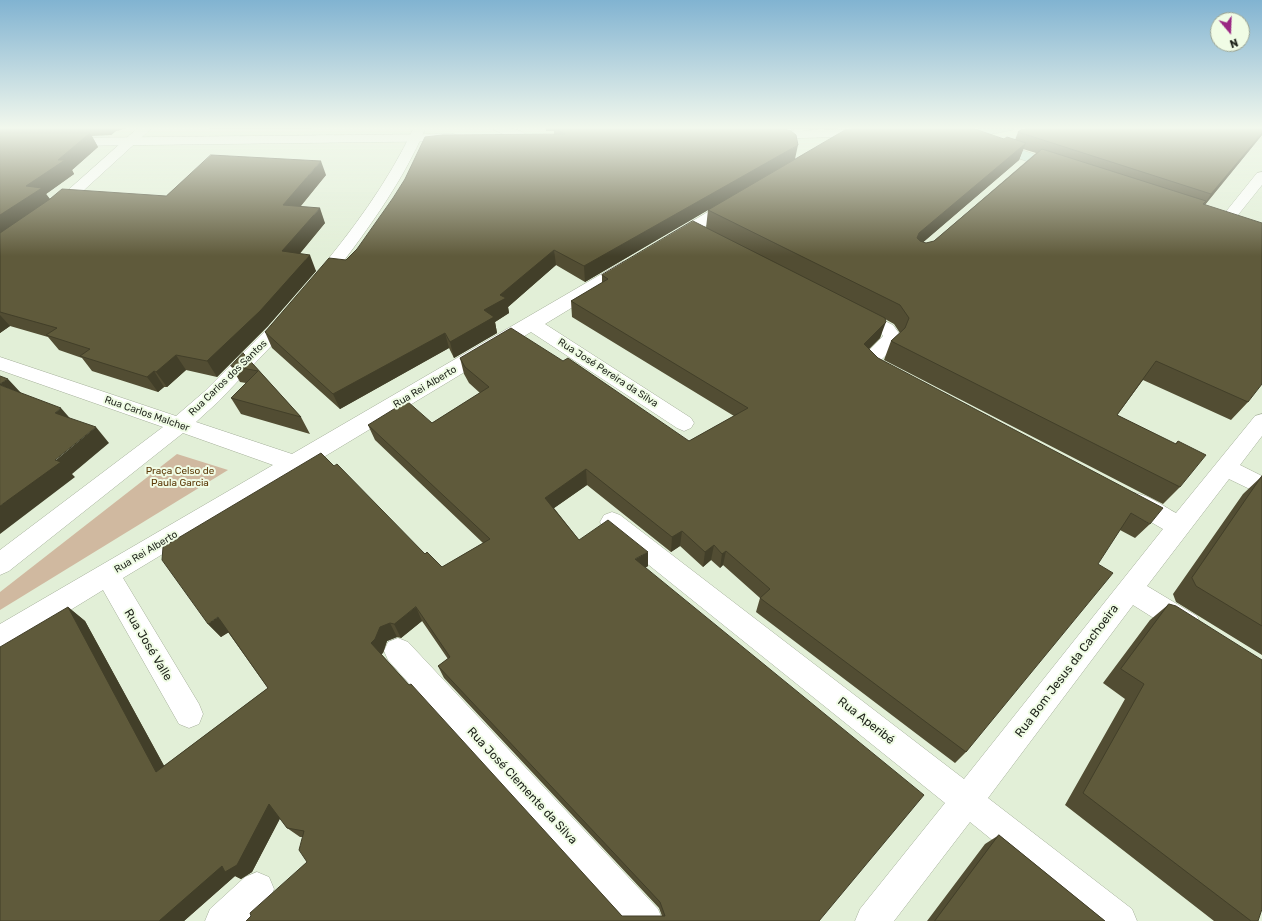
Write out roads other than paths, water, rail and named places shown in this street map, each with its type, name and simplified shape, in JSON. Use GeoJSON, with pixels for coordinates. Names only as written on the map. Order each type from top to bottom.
{"type":"FeatureCollection","features":[{"type":"Feature","properties":{"kind":"main road"},"geometry":{"type":"LineString","coordinates":[[1068,170],[1074,172]]}},
{"type":"Feature","properties":{"kind":"main road"},"geometry":{"type":"LineString","coordinates":[[1218,219],[1240,226]]}},
{"type":"Feature","properties":{"kind":"street"},"geometry":{"type":"LineString","coordinates":[[41,219],[100,170]]}},
{"type":"Feature","properties":{"kind":"street","name":"Rua Carlos dos Santos"},"geometry":{"type":"LineString","coordinates":[[0,564],[178,425],[212,396],[304,299],[337,259],[380,200],[397,170]]}},
{"type":"Feature","properties":{"kind":"street"},"geometry":{"type":"LineString","coordinates":[[1218,219],[1262,176]]}},
{"type":"Feature","properties":{"kind":"street","name":"Rua Rei Alberto"},"geometry":{"type":"LineString","coordinates":[[0,638],[651,252],[698,232],[750,193]]}},
{"type":"Feature","properties":{"kind":"street"},"geometry":{"type":"LineString","coordinates":[[845,307],[887,329],[892,336],[890,341],[870,360],[880,368],[908,383]]}},
{"type":"Feature","properties":{"kind":"street","name":"Rua José Pereira da Silva"},"geometry":{"type":"LineString","coordinates":[[532,323],[684,422]]}},
{"type":"Feature","properties":{"kind":"street","name":"Rua Carlos Malcher"},"geometry":{"type":"LineString","coordinates":[[0,363],[295,464]]}},
{"type":"Feature","properties":{"kind":"street","name":"Rua Bom Jesus da Cachoeira"},"geometry":{"type":"LineString","coordinates":[[872,921],[968,800],[1262,420]]}},
{"type":"Feature","properties":{"kind":"street"},"geometry":{"type":"LineString","coordinates":[[1225,467],[1262,486]]}},
{"type":"Feature","properties":{"kind":"street"},"geometry":{"type":"LineString","coordinates":[[1116,492],[1179,526]]}},
{"type":"Feature","properties":{"kind":"street","name":"Rua Aperibé"},"geometry":{"type":"LineString","coordinates":[[612,522],[968,800],[1120,921]]}},
{"type":"Feature","properties":{"kind":"street","name":"Rua José Valle"},"geometry":{"type":"LineString","coordinates":[[108,575],[189,714]]}},
{"type":"Feature","properties":{"kind":"street"},"geometry":{"type":"LineString","coordinates":[[1130,589],[1209,638]]}},
{"type":"Feature","properties":{"kind":"street","name":"Rua José Clemente da Silva"},"geometry":{"type":"LineString","coordinates":[[398,651],[646,921]]}},
{"type":"Feature","properties":{"kind":"street"},"geometry":{"type":"LineString","coordinates":[[222,921],[257,889]]}},
{"type":"Feature","properties":{"kind":"park label","name":"Praça Celso de Paula Garcia"},"geometry":{"type":"Point","coordinates":[180,476]}}]}
